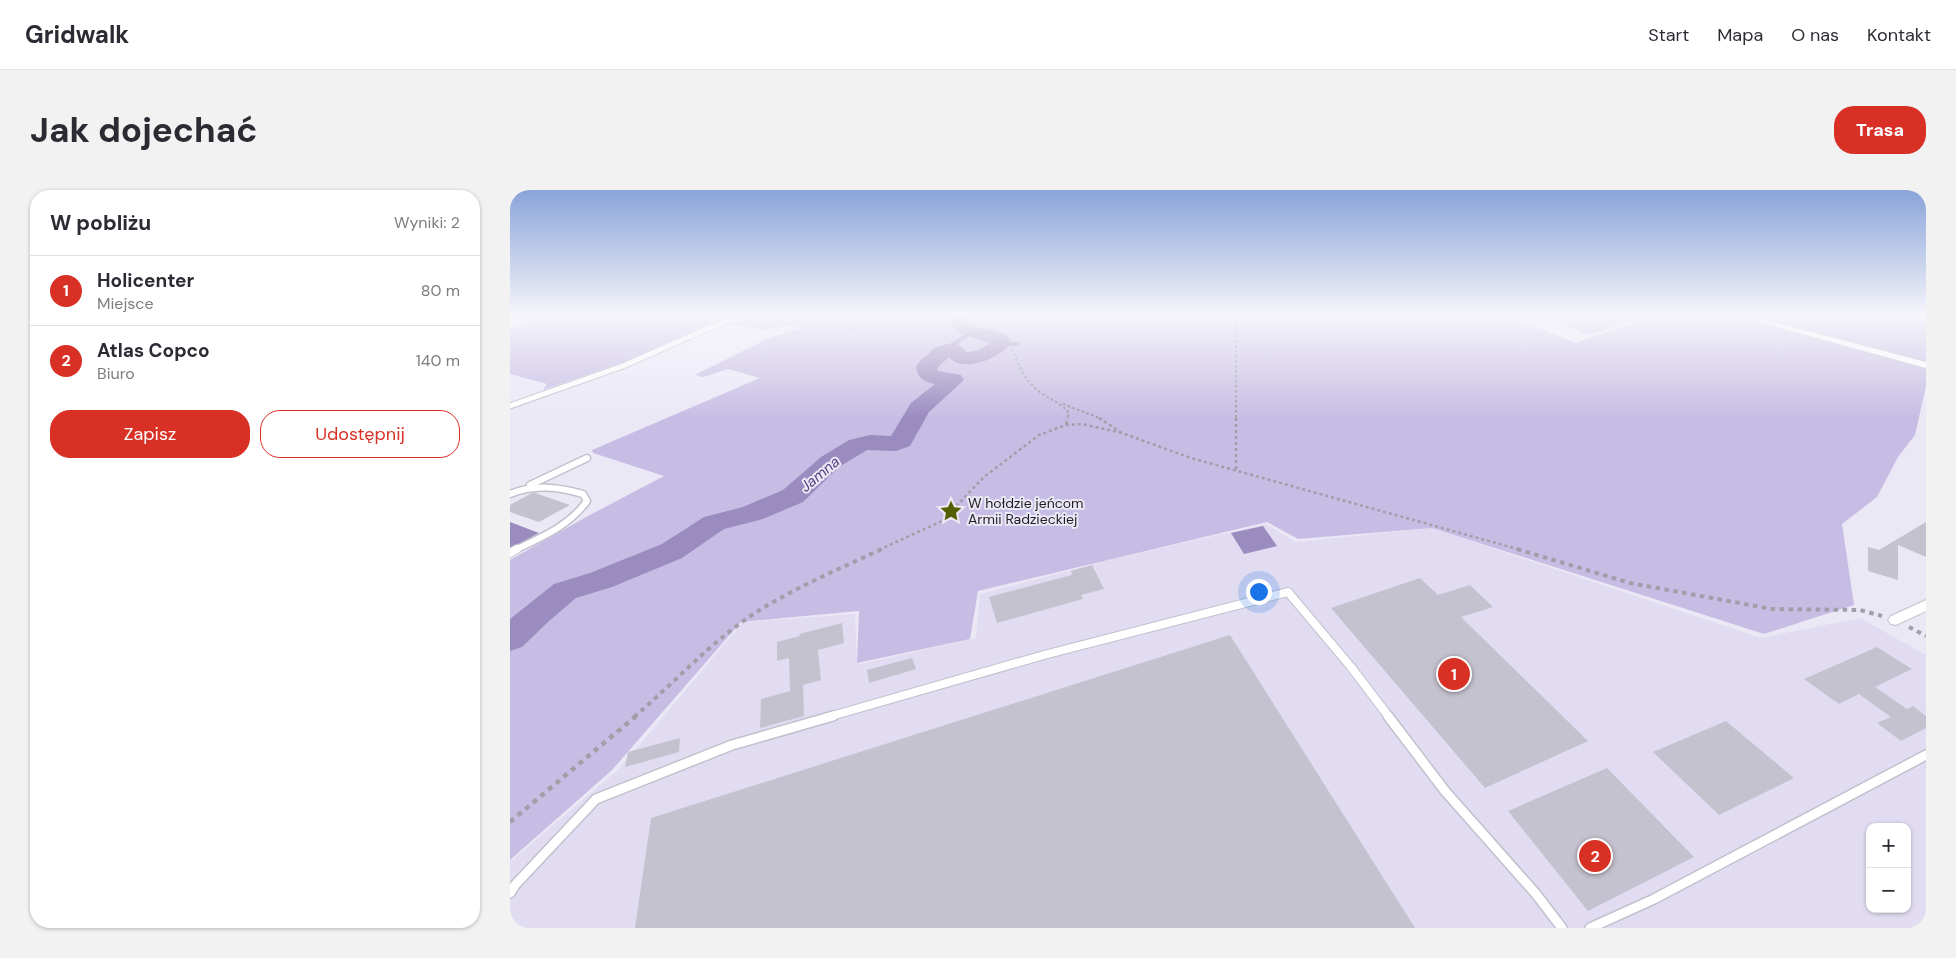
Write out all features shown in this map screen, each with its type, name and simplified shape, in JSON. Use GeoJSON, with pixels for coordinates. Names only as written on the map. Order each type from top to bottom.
{"type":"FeatureCollection","features":[{"type":"Feature","properties":{"kind":"street"},"geometry":{"type":"LineString","coordinates":[[1867,349],[1926,365]]}},
{"type":"Feature","properties":{"kind":"street"},"geometry":{"type":"LineString","coordinates":[[1896,620],[1926,605]]}},
{"type":"Feature","properties":{"kind":"lane"},"geometry":{"type":"LineString","coordinates":[[510,406],[623,366],[661,349]]}},
{"type":"Feature","properties":{"kind":"lane"},"geometry":{"type":"LineString","coordinates":[[510,494],[587,458]]}},
{"type":"Feature","properties":{"kind":"lane"},"geometry":{"type":"LineString","coordinates":[[510,553],[580,513],[587,501],[583,494],[563,489],[536,487],[518,490]]}},
{"type":"Feature","properties":{"kind":"lane"},"geometry":{"type":"LineString","coordinates":[[510,893],[515,884],[596,798],[732,745],[1044,655],[1288,592],[1350,667],[1444,791],[1536,894],[1562,928]]}},
{"type":"Feature","properties":{"kind":"lane"},"geometry":{"type":"LineString","coordinates":[[1590,928],[1654,899],[1926,755]]}},
{"type":"Feature","properties":{"kind":"path"},"geometry":{"type":"LineString","coordinates":[[1012,349],[1021,374],[1041,393],[1063,404],[1105,420],[1122,433]]}},
{"type":"Feature","properties":{"kind":"path"},"geometry":{"type":"LineString","coordinates":[[1236,349],[1236,469]]}},
{"type":"Feature","properties":{"kind":"path"},"geometry":{"type":"LineString","coordinates":[[1063,404],[1069,414],[1066,425]]}},
{"type":"Feature","properties":{"kind":"path"},"geometry":{"type":"LineString","coordinates":[[510,822],[645,708],[704,653],[748,618],[788,593],[942,521],[984,477],[1039,436],[1066,425],[1082,424],[1122,433],[1191,458],[1442,527],[1630,583],[1772,609],[1860,610],[1896,620]]}},
{"type":"Feature","properties":{"kind":"shaded area"},"geometry":{"type":"Polygon","coordinates":[[[510,349],[653,349],[619,364],[543,390],[547,384],[510,374],[510,349]]]}},
{"type":"Feature","properties":{"kind":"shaded area"},"geometry":{"type":"Polygon","coordinates":[[[746,349],[1926,349],[1926,386],[1915,435],[1898,457],[1877,497],[1842,524],[1854,605],[1764,634],[1432,528],[1298,539],[1267,522],[978,591],[970,639],[857,663],[859,611],[741,622],[612,770],[510,860],[510,560],[664,476],[593,453],[592,450],[760,378],[728,369],[703,377],[695,375],[746,349]]]}},
{"type":"Feature","properties":{"kind":"shaded area"},"geometry":{"type":"Polygon","coordinates":[[[510,522],[539,533],[510,549],[510,522]]]}},
{"type":"Feature","properties":{"kind":"shaded area"},"geometry":{"type":"Polygon","coordinates":[[[1266,524],[1295,542],[1432,528],[1761,638],[1860,618],[1926,655],[1926,928],[510,928],[510,862],[619,769],[743,622],[855,614],[857,665],[976,638],[980,594],[1109,560],[1266,524]]]}},
{"type":"Feature","properties":{"kind":"shaded area"},"geometry":{"type":"Polygon","coordinates":[[[1263,526],[1277,546],[1244,554],[1231,533],[1263,526]]]}},
{"type":"Feature","properties":{"kind":"building"},"geometry":{"type":"Polygon","coordinates":[[[532,493],[570,505],[539,522],[510,512],[510,505],[532,493]]]}},
{"type":"Feature","properties":{"kind":"building"},"geometry":{"type":"Polygon","coordinates":[[[1926,522],[1926,557],[1898,545],[1898,580],[1868,571],[1868,547],[1879,550],[1926,522]]]}},
{"type":"Feature","properties":{"kind":"building"},"geometry":{"type":"Polygon","coordinates":[[[1092,565],[1104,589],[1081,595],[1083,599],[997,623],[989,597],[1072,575],[1071,571],[1092,565]]]}},
{"type":"Feature","properties":{"kind":"building"},"geometry":{"type":"Polygon","coordinates":[[[1420,578],[1438,595],[1470,585],[1493,607],[1461,617],[1588,741],[1485,788],[1331,608],[1420,578]]]}},
{"type":"Feature","properties":{"kind":"building"},"geometry":{"type":"Polygon","coordinates":[[[842,623],[844,643],[818,650],[821,680],[803,685],[804,716],[760,728],[761,699],[790,691],[789,658],[777,661],[777,642],[800,636],[799,634],[842,623]]]}},
{"type":"Feature","properties":{"kind":"building"},"geometry":{"type":"Polygon","coordinates":[[[1230,635],[1415,928],[635,928],[651,818],[1230,635]]]}},
{"type":"Feature","properties":{"kind":"building"},"geometry":{"type":"Polygon","coordinates":[[[1877,647],[1912,669],[1875,687],[1907,709],[1913,706],[1926,716],[1926,728],[1901,741],[1877,723],[1891,717],[1859,694],[1839,704],[1804,679],[1877,647]]]}},
{"type":"Feature","properties":{"kind":"building"},"geometry":{"type":"Polygon","coordinates":[[[912,658],[916,669],[869,683],[867,670],[912,658]]]}},
{"type":"Feature","properties":{"kind":"building"},"geometry":{"type":"Polygon","coordinates":[[[1726,721],[1794,778],[1719,815],[1653,752],[1726,721]]]}},
{"type":"Feature","properties":{"kind":"building"},"geometry":{"type":"Polygon","coordinates":[[[680,738],[679,752],[625,767],[628,752],[680,738]]]}},
{"type":"Feature","properties":{"kind":"building"},"geometry":{"type":"Polygon","coordinates":[[[1607,768],[1694,857],[1588,911],[1508,811],[1607,768]]]}},
{"type":"Feature","properties":{"kind":"waterway","name":"Jamna"},"geometry":{"type":"LineString","coordinates":[[510,639],[537,613],[565,591],[601,580],[672,551],[714,523],[753,513],[793,496],[830,462],[858,445],[870,442],[896,444],[901,441],[919,408],[953,380],[932,377],[927,373],[926,366],[940,356],[941,352],[952,349]]}},
{"type":"Feature","properties":{"kind":"waterway","name":"Jamna"},"geometry":{"type":"LineString","coordinates":[[954,349],[963,358],[981,356],[994,349]]}},
{"type":"Feature","properties":{"kind":"place","name":"W hołdzie jeńcom Armii Radzieckiej"},"geometry":{"type":"Point","coordinates":[951,511]}},
{"type":"Feature","properties":{"kind":"place","name":"Holicenter"},"geometry":{"type":"Point","coordinates":[1454,674]}},
{"type":"Feature","properties":{"kind":"place","name":"Atlas Copco"},"geometry":{"type":"Point","coordinates":[1595,856]}}]}
